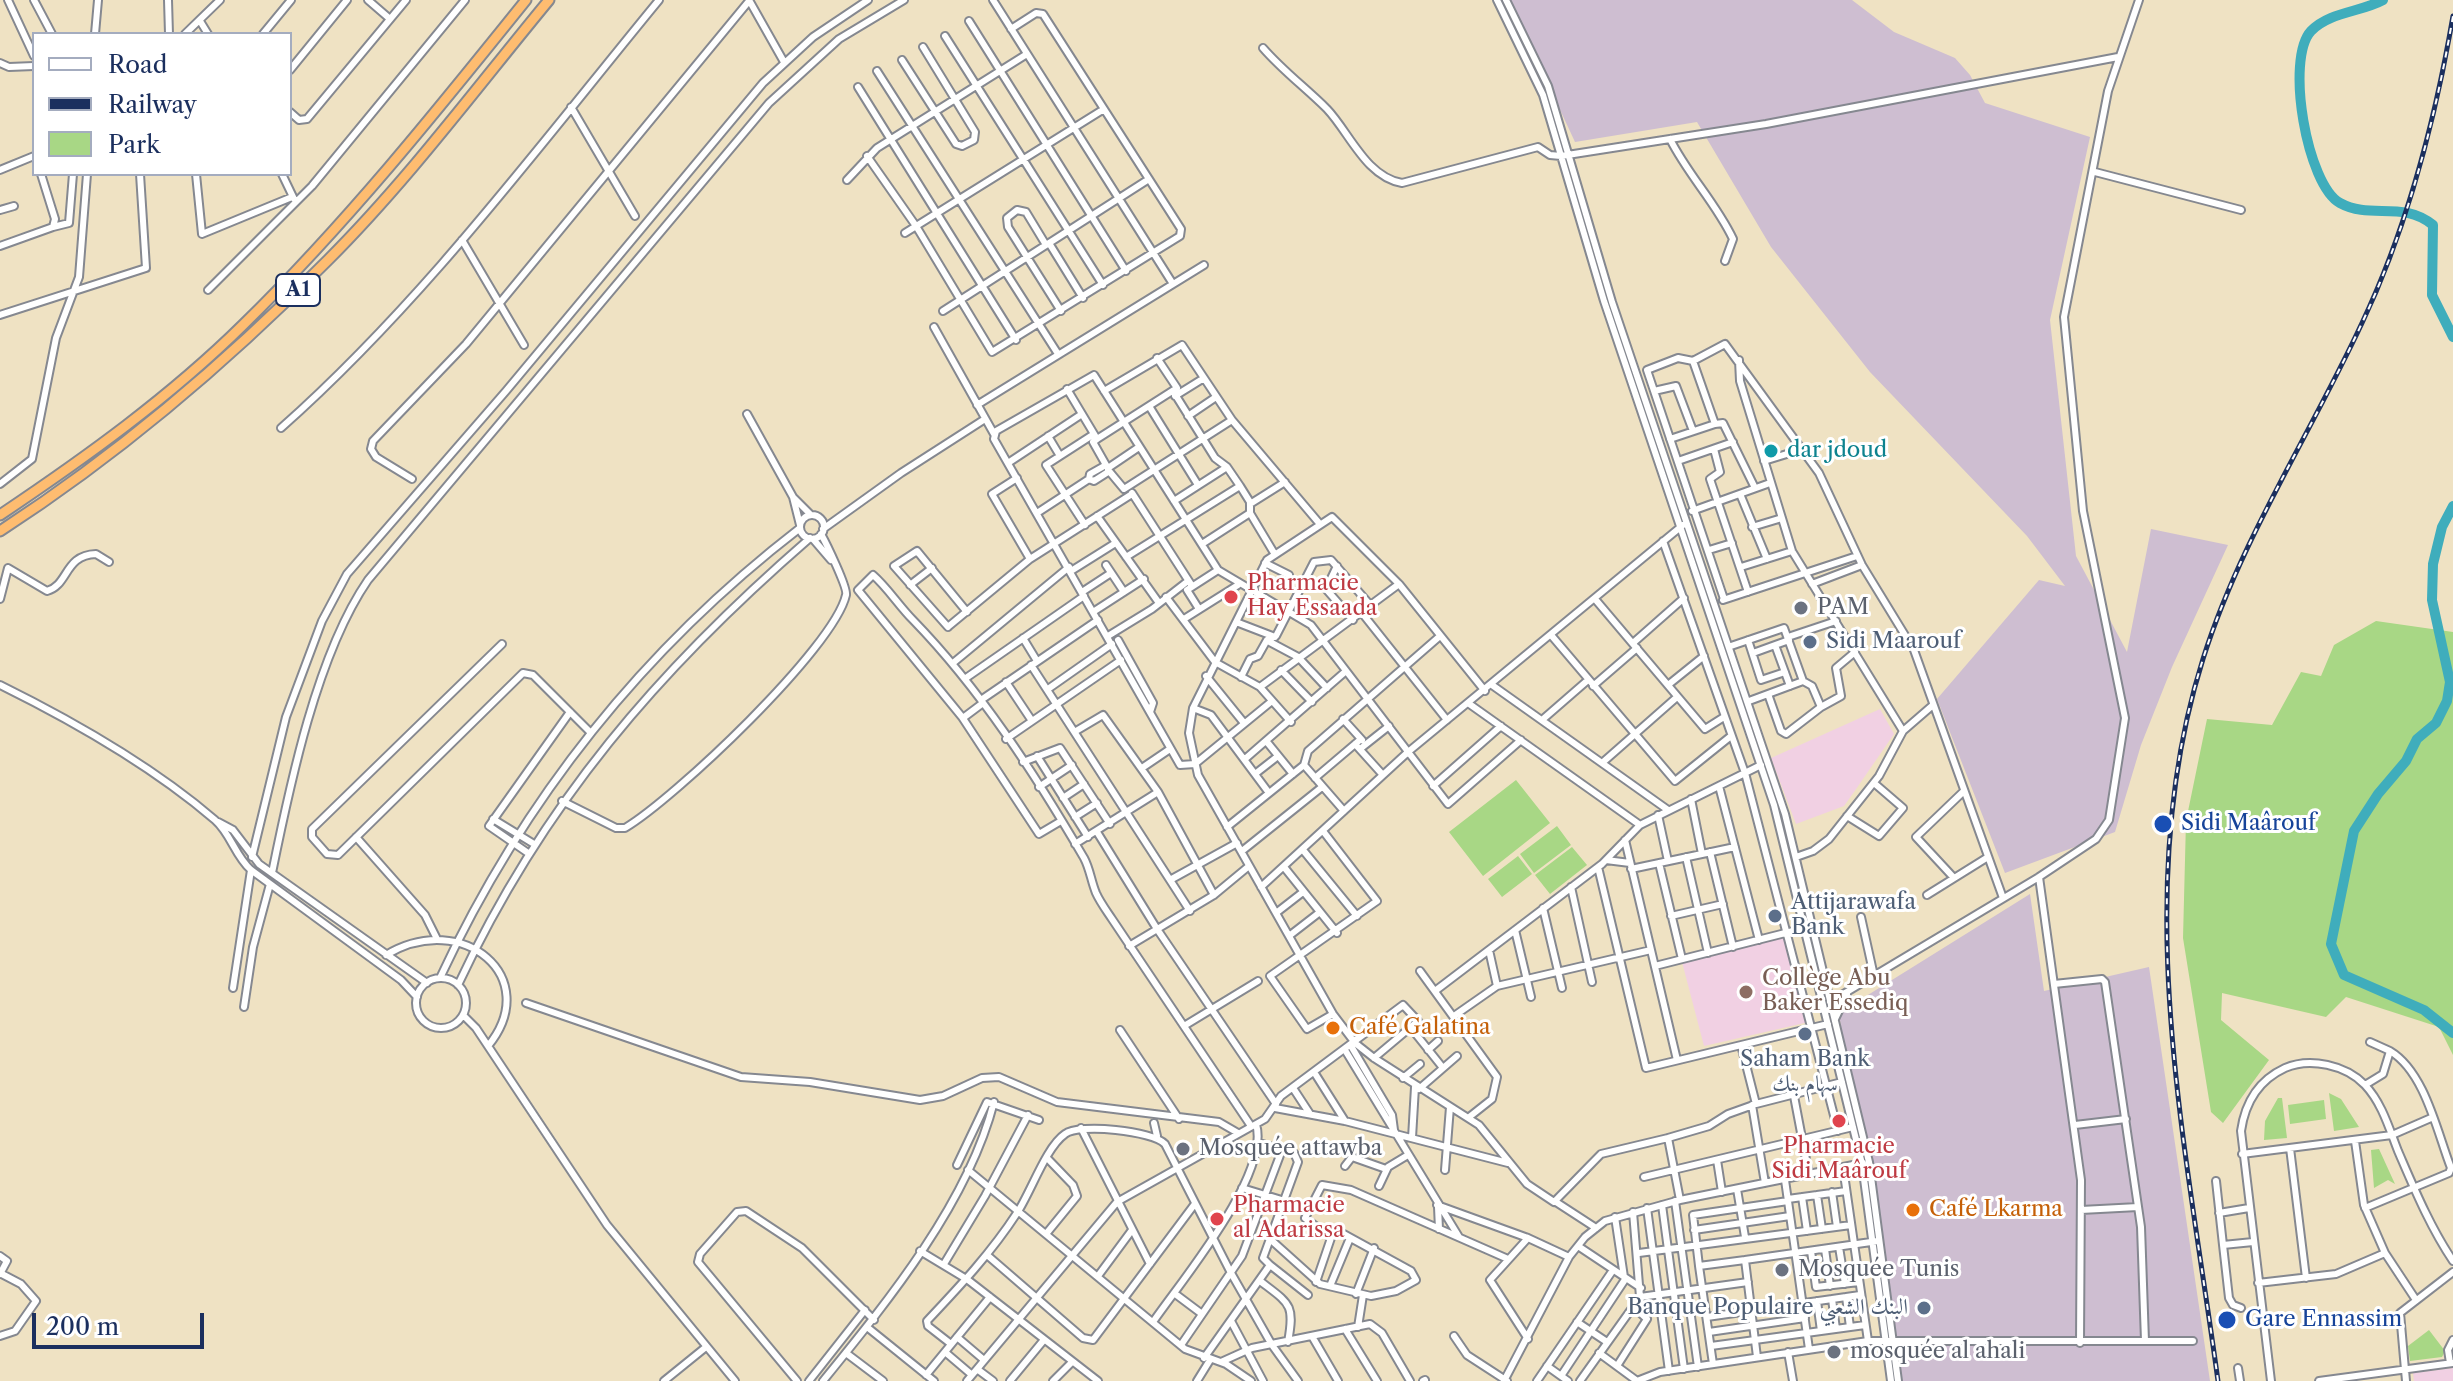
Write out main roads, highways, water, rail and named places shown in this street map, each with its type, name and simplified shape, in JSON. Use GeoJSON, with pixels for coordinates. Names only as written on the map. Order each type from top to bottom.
{"type":"FeatureCollection","features":[{"type":"Feature","properties":{"kind":"highway","name":"A1"},"geometry":{"type":"LineString","coordinates":[[0,515],[142,413],[243,325],[354,208],[526,0]]}},
{"type":"Feature","properties":{"kind":"highway","name":"A1"},"geometry":{"type":"LineString","coordinates":[[0,531],[141,429],[279,308],[363,223],[549,0]]}},
{"type":"Feature","properties":{"kind":"waterway"},"geometry":{"type":"LineString","coordinates":[[2383,0],[2336,16],[2311,31],[2303,46],[2300,67],[2303,121],[2318,172],[2328,192],[2340,203],[2363,210],[2410,213],[2433,225],[2432,295],[2453,337]]}},
{"type":"Feature","properties":{"kind":"waterway"},"geometry":{"type":"LineString","coordinates":[[2453,506],[2442,527],[2433,564],[2432,600],[2450,682],[2447,701],[2436,723],[2417,739],[2406,761],[2378,794],[2354,831],[2331,944],[2344,975],[2424,1010],[2453,1033]]}},
{"type":"Feature","properties":{"kind":"railway"},"geometry":{"type":"LineString","coordinates":[[2218,1381],[2180,1110],[2171,1019],[2167,928],[2170,837],[2181,747],[2203,659],[2236,572],[2342,365],[2393,249],[2428,134],[2453,16]]}},
{"type":"Feature","properties":{"kind":"place","name":"dar jdoud"},"geometry":{"type":"Point","coordinates":[1771,451]}},
{"type":"Feature","properties":{"kind":"place","name":"Pharmacie Hay Essaada"},"geometry":{"type":"Point","coordinates":[1231,597]}},
{"type":"Feature","properties":{"kind":"place","name":"PAM"},"geometry":{"type":"Point","coordinates":[1801,608]}},
{"type":"Feature","properties":{"kind":"place","name":"Sidi Maarouf"},"geometry":{"type":"Point","coordinates":[1810,642]}},
{"type":"Feature","properties":{"kind":"place","name":"Sidi Maârouf"},"geometry":{"type":"Point","coordinates":[2163,824]}},
{"type":"Feature","properties":{"kind":"place","name":"Attijarawafa Bank"},"geometry":{"type":"Point","coordinates":[1775,916]}},
{"type":"Feature","properties":{"kind":"place","name":"Collège Abu Baker Essediq"},"geometry":{"type":"Point","coordinates":[1746,992]}},
{"type":"Feature","properties":{"kind":"place","name":"Café Galatina"},"geometry":{"type":"Point","coordinates":[1333,1028]}},
{"type":"Feature","properties":{"kind":"place","name":"Saham Bank سهام بنك"},"geometry":{"type":"Point","coordinates":[1805,1034]}},
{"type":"Feature","properties":{"kind":"place","name":"Pharmacie Sidi Maârouf"},"geometry":{"type":"Point","coordinates":[1839,1121]}},
{"type":"Feature","properties":{"kind":"place","name":"Mosquée attawba"},"geometry":{"type":"Point","coordinates":[1183,1149]}},
{"type":"Feature","properties":{"kind":"place","name":"Café Lkarma"},"geometry":{"type":"Point","coordinates":[1913,1210]}},
{"type":"Feature","properties":{"kind":"place","name":"Pharmacie al Adarissa"},"geometry":{"type":"Point","coordinates":[1217,1219]}},
{"type":"Feature","properties":{"kind":"place","name":"Mosquée Tunis"},"geometry":{"type":"Point","coordinates":[1782,1270]}},
{"type":"Feature","properties":{"kind":"place","name":"Banque Populaire البنك الشعبي"},"geometry":{"type":"Point","coordinates":[1924,1308]}},
{"type":"Feature","properties":{"kind":"place","name":"Gare Ennassim"},"geometry":{"type":"Point","coordinates":[2227,1320]}},
{"type":"Feature","properties":{"kind":"place","name":"mosquée al ahali"},"geometry":{"type":"Point","coordinates":[1834,1352]}}]}
